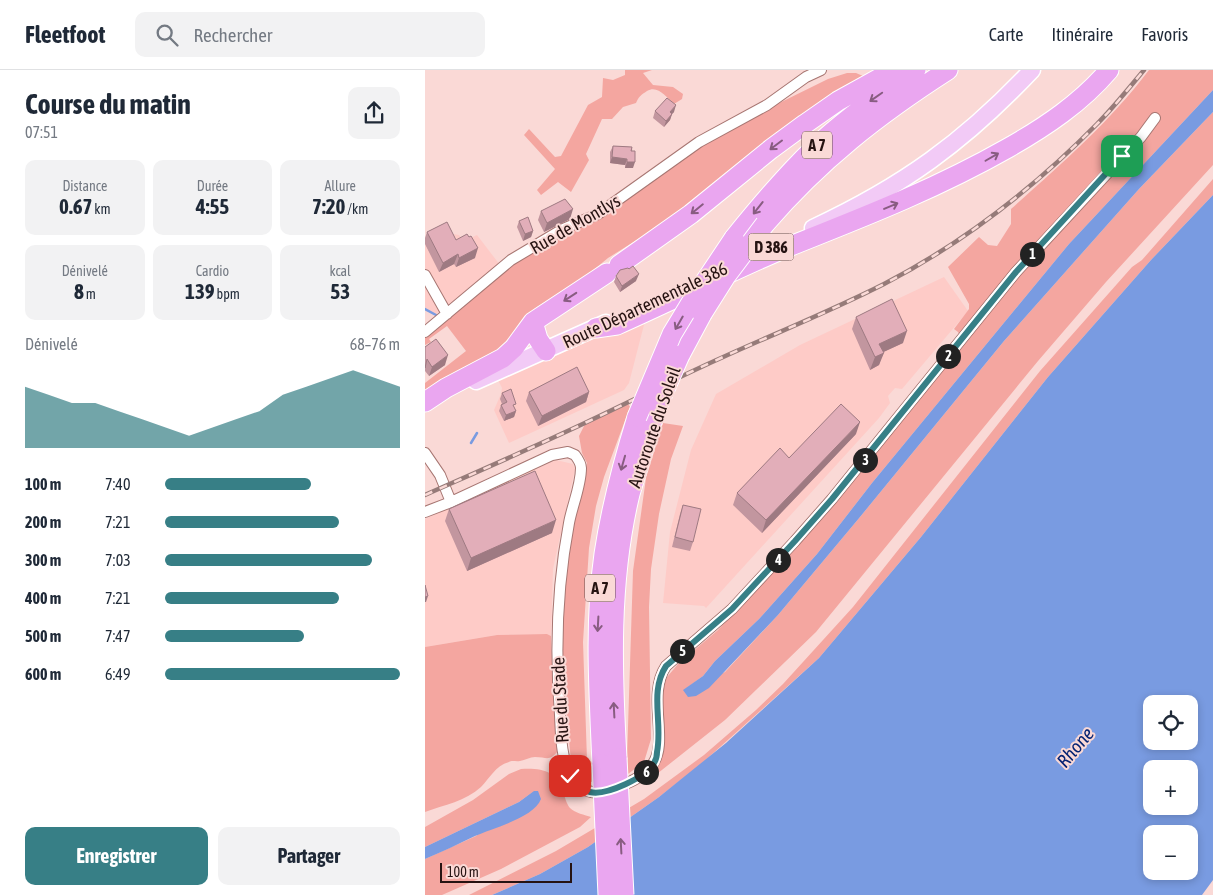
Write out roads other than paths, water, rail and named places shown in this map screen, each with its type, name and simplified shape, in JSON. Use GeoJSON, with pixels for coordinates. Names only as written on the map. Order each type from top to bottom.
{"type":"FeatureCollection","features":[{"type":"Feature","properties":{"kind":"highway"},"geometry":{"type":"LineString","coordinates":[[425,403],[447,388],[503,358],[514,348],[533,322],[691,214],[805,124],[838,101],[894,70]]}},
{"type":"Feature","properties":{"kind":"highway","name":"Autoroute du Soleil"},"geometry":{"type":"LineString","coordinates":[[624,895],[598,650],[601,581],[606,540],[615,492],[637,417],[672,334],[734,238],[764,201],[813,149],[872,100],[916,70]]}},
{"type":"Feature","properties":{"kind":"highway","name":"Autoroute du Soleil"},"geometry":{"type":"LineString","coordinates":[[608,895],[609,761],[613,636],[619,558],[630,495],[657,407],[701,314],[725,276],[765,224],[801,184],[850,139],[881,115],[948,70]]}},
{"type":"Feature","properties":{"kind":"highway"},"geometry":{"type":"LineString","coordinates":[[596,328],[617,324],[781,250],[950,180],[1036,132],[1087,93],[1109,70]]}},
{"type":"Feature","properties":{"kind":"highway"},"geometry":{"type":"LineString","coordinates":[[533,322],[538,339],[546,350]]}},
{"type":"Feature","properties":{"kind":"main road","name":"Route Départementale 386"},"geometry":{"type":"LineString","coordinates":[[425,403],[596,328],[848,212],[895,186],[940,155],[994,109],[1032,70]]}},
{"type":"Feature","properties":{"kind":"street","name":"Rue de Montlys"},"geometry":{"type":"LineString","coordinates":[[425,332],[511,260],[563,229],[598,214],[699,142],[783,95],[806,77],[821,70]]}},
{"type":"Feature","properties":{"kind":"street","name":"Rue du Stade"},"geometry":{"type":"LineString","coordinates":[[425,512],[451,502],[551,454],[568,452],[575,454],[579,459],[581,473],[569,524],[562,573],[557,657],[561,733],[565,760],[570,776],[576,785],[592,793],[602,792],[634,780],[645,773],[654,763],[659,739],[658,684],[661,673],[666,666],[732,609],[795,541],[832,499],[1016,272],[1141,137],[1155,118]]}},
{"type":"Feature","properties":{"kind":"street"},"geometry":{"type":"LineString","coordinates":[[425,275],[447,314]]}},
{"type":"Feature","properties":{"kind":"street"},"geometry":{"type":"LineString","coordinates":[[425,453],[440,475],[451,502]]}},
{"type":"Feature","properties":{"kind":"water"},"geometry":{"type":"Polygon","coordinates":[[[1213,90],[1213,112],[1139,189],[1004,341],[778,615],[709,688],[696,696],[688,697],[683,690],[703,676],[715,661],[759,619],[817,554],[872,483],[1069,244],[1213,90]]]}},
{"type":"Feature","properties":{"kind":"water","name":"Rhone"},"geometry":{"type":"Polygon","coordinates":[[[1213,195],[1213,880],[1202,895],[492,895],[540,874],[588,847],[659,797],[726,743],[819,658],[921,537],[1048,377],[1151,260],[1213,195]]]}},
{"type":"Feature","properties":{"kind":"water"},"geometry":{"type":"Polygon","coordinates":[[[534,791],[538,791],[541,799],[537,806],[522,817],[425,859],[425,847],[519,802],[534,791]]]}},
{"type":"Feature","properties":{"kind":"waterway"},"geometry":{"type":"LineString","coordinates":[[425,309],[436,315]]}},
{"type":"Feature","properties":{"kind":"waterway"},"geometry":{"type":"LineString","coordinates":[[471,443],[477,433]]}},
{"type":"Feature","properties":{"kind":"railway"},"geometry":{"type":"LineString","coordinates":[[425,495],[844,303],[884,284],[942,251],[997,213],[1073,148],[1103,118],[1144,70]]}}]}
